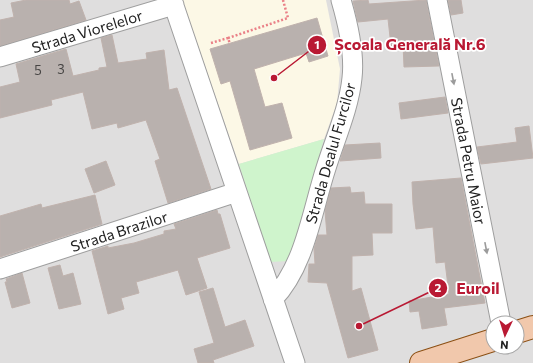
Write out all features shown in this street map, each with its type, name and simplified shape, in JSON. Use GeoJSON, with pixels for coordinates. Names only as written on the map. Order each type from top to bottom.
{"type":"FeatureCollection","features":[{"type":"Feature","properties":{"kind":"main road"},"geometry":{"type":"LineString","coordinates":[[421,363],[485,343]]}},
{"type":"Feature","properties":{"kind":"street","name":"Strada Dealul Furcilor"},"geometry":{"type":"LineString","coordinates":[[273,299],[281,291],[291,276],[300,255],[322,180],[346,108],[352,78],[352,55],[340,0]]}},
{"type":"Feature","properties":{"kind":"street","name":"Strada Petru Maior"},"geometry":{"type":"LineString","coordinates":[[437,0],[499,315]]}},
{"type":"Feature","properties":{"kind":"street"},"geometry":{"type":"LineString","coordinates":[[173,2],[295,363]]}},
{"type":"Feature","properties":{"kind":"street","name":"Strada Viorelelor"},"geometry":{"type":"LineString","coordinates":[[0,57],[173,2]]}},
{"type":"Feature","properties":{"kind":"street","name":"Strada Brazilor"},"geometry":{"type":"LineString","coordinates":[[0,269],[237,192]]}},
{"type":"Feature","properties":{"kind":"path"},"geometry":{"type":"LineString","coordinates":[[211,43],[288,18],[283,0]]}},
{"type":"Feature","properties":{"kind":"path"},"geometry":{"type":"LineString","coordinates":[[228,38],[230,44]]}},
{"type":"Feature","properties":{"kind":"shaded area"},"geometry":{"type":"Polygon","coordinates":[[[0,0],[533,0],[533,363],[0,363],[0,0]]]}},
{"type":"Feature","properties":{"kind":"shaded area"},"geometry":{"type":"Polygon","coordinates":[[[182,0],[326,0],[340,69],[337,103],[324,139],[239,164],[182,0]]]}},
{"type":"Feature","properties":{"kind":"green space"},"geometry":{"type":"Polygon","coordinates":[[[324,139],[289,261],[270,262],[239,164],[324,139]]]}},
{"type":"Feature","properties":{"kind":"building"},"geometry":{"type":"Polygon","coordinates":[[[26,0],[69,0],[70,4],[79,1],[86,20],[0,46],[0,20],[14,17],[11,3],[26,0]]]}},
{"type":"Feature","properties":{"kind":"building"},"geometry":{"type":"Polygon","coordinates":[[[368,0],[369,4],[426,0],[439,66],[404,67],[403,44],[391,46],[388,19],[358,22],[353,1],[368,0]]]}},
{"type":"Feature","properties":{"kind":"building"},"geometry":{"type":"Polygon","coordinates":[[[448,0],[461,0],[463,13],[451,15],[448,0]]]}},
{"type":"Feature","properties":{"kind":"building"},"geometry":{"type":"Polygon","coordinates":[[[317,18],[328,56],[309,62],[306,53],[254,69],[265,107],[282,103],[292,138],[250,150],[230,81],[221,84],[210,49],[317,18]]]}},
{"type":"Feature","properties":{"kind":"building"},"geometry":{"type":"Polygon","coordinates":[[[112,35],[118,63],[147,59],[146,53],[164,50],[169,90],[177,88],[211,189],[168,203],[155,161],[160,159],[146,120],[118,128],[117,123],[92,129],[83,92],[51,100],[52,105],[0,118],[0,87],[20,82],[16,64],[66,49],[73,76],[99,70],[99,68],[107,67],[101,38],[112,35]]]}},
{"type":"Feature","properties":{"kind":"building"},"geometry":{"type":"Polygon","coordinates":[[[445,97],[448,113],[401,119],[399,103],[445,97]]]}},
{"type":"Feature","properties":{"kind":"building"},"geometry":{"type":"Polygon","coordinates":[[[529,126],[533,158],[481,164],[477,147],[517,142],[515,128],[529,126]]]}},
{"type":"Feature","properties":{"kind":"building"},"geometry":{"type":"Polygon","coordinates":[[[380,143],[381,158],[340,161],[345,145],[380,143]]]}},
{"type":"Feature","properties":{"kind":"building"},"geometry":{"type":"Polygon","coordinates":[[[106,161],[115,185],[94,193],[85,169],[106,161]]]}},
{"type":"Feature","properties":{"kind":"building"},"geometry":{"type":"Polygon","coordinates":[[[461,178],[485,303],[444,308],[447,325],[422,329],[419,311],[410,312],[409,301],[449,294],[445,262],[436,263],[433,227],[416,229],[412,182],[461,178]]]}},
{"type":"Feature","properties":{"kind":"building"},"geometry":{"type":"Polygon","coordinates":[[[350,187],[351,193],[364,192],[365,204],[392,204],[392,233],[372,233],[373,255],[352,256],[352,291],[361,288],[378,350],[348,358],[327,283],[308,282],[309,264],[315,264],[314,249],[318,235],[327,235],[325,211],[331,188],[350,187]]]}},
{"type":"Feature","properties":{"kind":"building"},"geometry":{"type":"Polygon","coordinates":[[[95,195],[102,224],[0,257],[0,216],[41,204],[42,208],[95,195]]]}},
{"type":"Feature","properties":{"kind":"building"},"geometry":{"type":"Polygon","coordinates":[[[217,210],[218,214],[220,214],[230,248],[197,258],[207,288],[186,295],[178,270],[136,282],[139,293],[121,298],[124,309],[108,314],[92,251],[108,246],[108,248],[134,243],[164,234],[164,231],[176,229],[174,224],[217,210]]]}},
{"type":"Feature","properties":{"kind":"building"},"geometry":{"type":"Polygon","coordinates":[[[60,265],[63,276],[73,273],[81,304],[59,309],[48,268],[60,265]]]}},
{"type":"Feature","properties":{"kind":"building"},"geometry":{"type":"Polygon","coordinates":[[[22,273],[30,303],[12,308],[5,282],[7,282],[6,279],[22,273]]]}},
{"type":"Feature","properties":{"kind":"building"},"geometry":{"type":"Polygon","coordinates":[[[213,288],[225,327],[245,320],[254,346],[213,360],[214,363],[198,363],[194,349],[214,343],[199,292],[213,288]]]}},
{"type":"Feature","properties":{"kind":"place","name":"Școala Generală Nr.6"},"geometry":{"type":"Point","coordinates":[274,78]}},
{"type":"Feature","properties":{"kind":"place","name":"Euroil"},"geometry":{"type":"Point","coordinates":[359,326]}}]}
